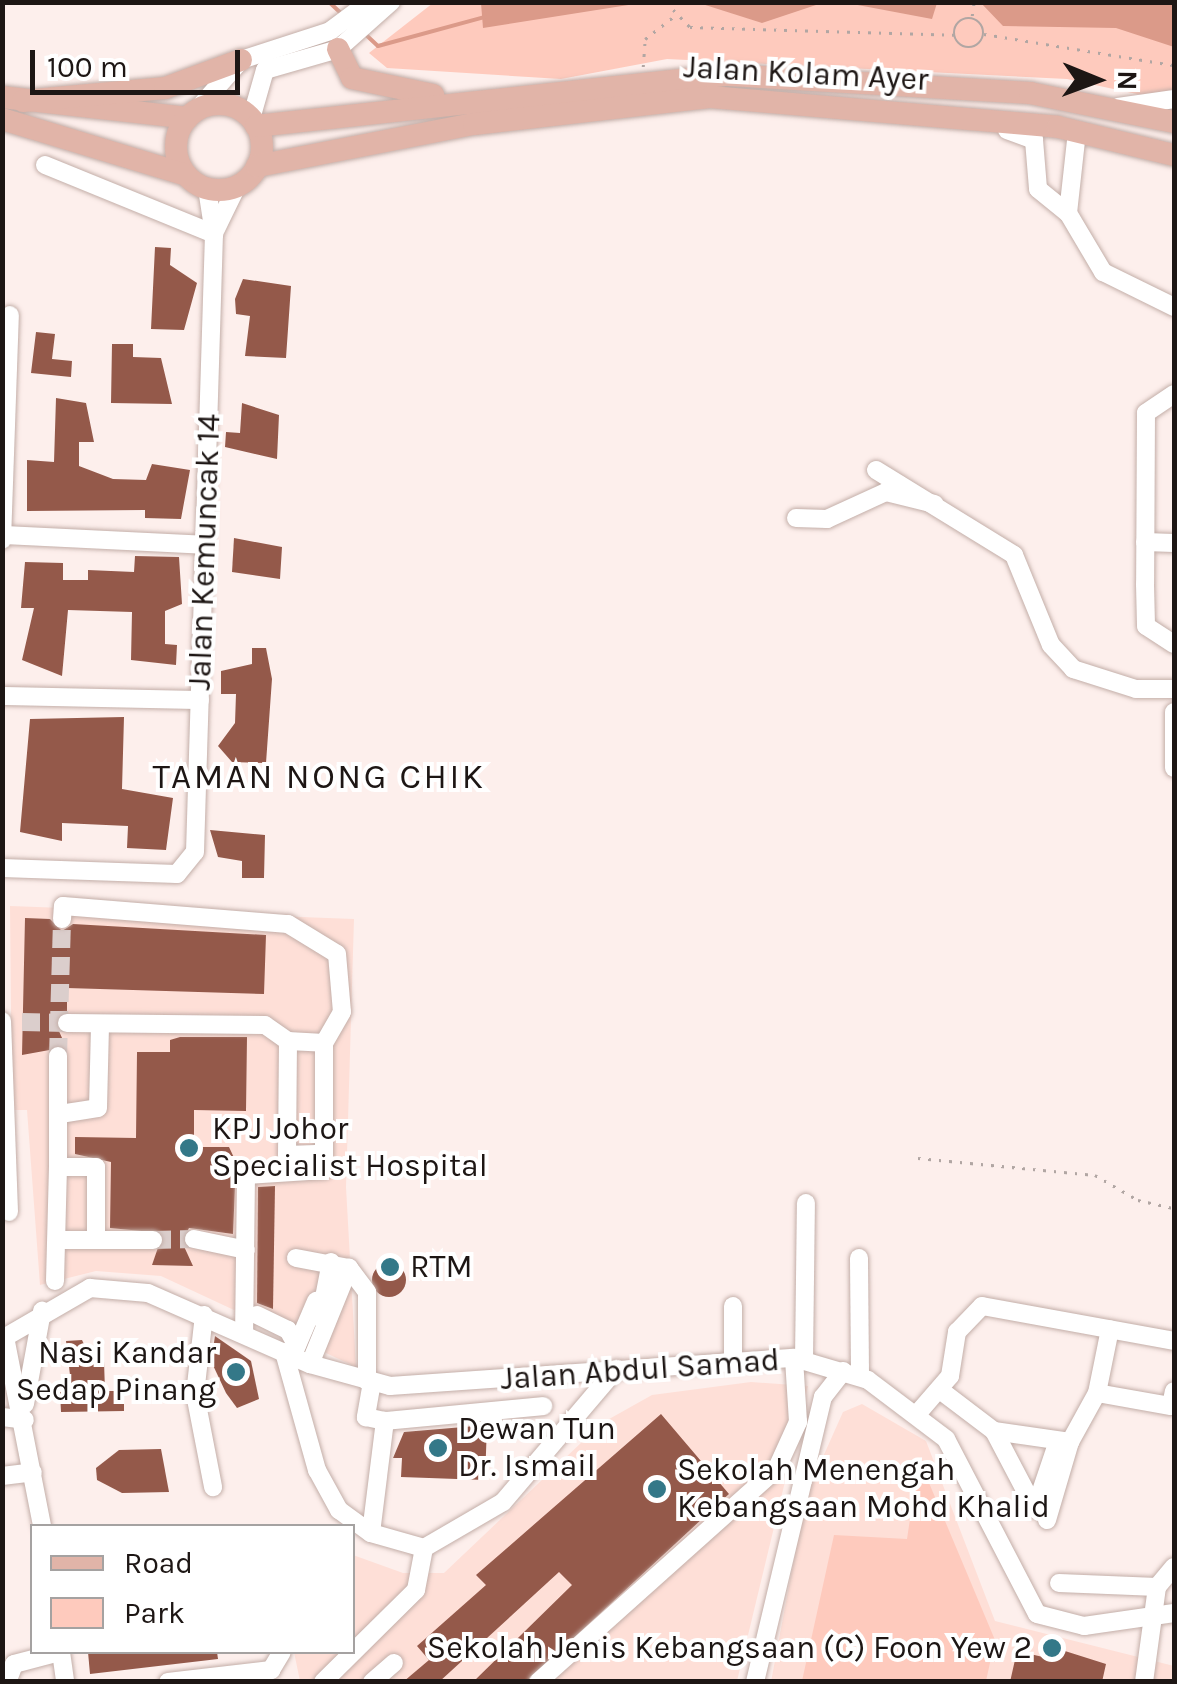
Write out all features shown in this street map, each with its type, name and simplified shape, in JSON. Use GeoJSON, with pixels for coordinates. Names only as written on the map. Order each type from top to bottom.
{"type":"FeatureCollection","features":[{"type":"Feature","properties":{"kind":"main road"},"geometry":{"type":"LineString","coordinates":[[337,41],[344,70],[364,83],[474,99]]}},
{"type":"Feature","properties":{"kind":"main road"},"geometry":{"type":"LineString","coordinates":[[13,99],[165,88],[241,60]]}},
{"type":"Feature","properties":{"kind":"main road","name":"Jalan Kolam Ayer"},"geometry":{"type":"LineString","coordinates":[[254,122],[672,76],[786,75],[1118,107],[1174,122]]}},
{"type":"Feature","properties":{"kind":"main road"},"geometry":{"type":"LineString","coordinates":[[2,119],[186,174],[208,188],[237,186],[257,166],[254,122],[231,106],[192,114],[13,99]]}},
{"type":"Feature","properties":{"kind":"main road","name":"Jalan Kolam Ayer"},"geometry":{"type":"LineString","coordinates":[[257,166],[314,148],[667,99],[958,115],[1078,131],[1174,155]]}},
{"type":"Feature","properties":{"kind":"main road"},"geometry":{"type":"LineString","coordinates":[[186,174],[176,146],[192,114]]}},
{"type":"Feature","properties":{"kind":"street"},"geometry":{"type":"LineString","coordinates":[[360,23],[370,2]]}},
{"type":"Feature","properties":{"kind":"street"},"geometry":{"type":"LineString","coordinates":[[254,122],[265,70],[337,41],[391,2]]}},
{"type":"Feature","properties":{"kind":"street"},"geometry":{"type":"LineString","coordinates":[[192,114],[241,60],[337,41]]}},
{"type":"Feature","properties":{"kind":"street"},"geometry":{"type":"LineString","coordinates":[[1118,107],[1174,99]]}},
{"type":"Feature","properties":{"kind":"street"},"geometry":{"type":"LineString","coordinates":[[958,115],[1034,140],[1038,189],[1068,212],[1103,272],[1174,307]]}},
{"type":"Feature","properties":{"kind":"street"},"geometry":{"type":"LineString","coordinates":[[1068,212],[1078,131]]}},
{"type":"Feature","properties":{"kind":"street"},"geometry":{"type":"LineString","coordinates":[[45,165],[214,234]]}},
{"type":"Feature","properties":{"kind":"street","name":"Jalan Kemuncak 14"},"geometry":{"type":"LineString","coordinates":[[214,234],[237,186]]}},
{"type":"Feature","properties":{"kind":"street","name":"Jalan Kemuncak 14"},"geometry":{"type":"LineString","coordinates":[[2,868],[186,867],[195,852],[214,234],[208,188]]}},
{"type":"Feature","properties":{"kind":"street"},"geometry":{"type":"LineString","coordinates":[[10,315],[3,538],[205,545]]}},
{"type":"Feature","properties":{"kind":"street"},"geometry":{"type":"LineString","coordinates":[[1174,394],[1146,412],[1145,542],[1146,626],[1174,644]]}},
{"type":"Feature","properties":{"kind":"street"},"geometry":{"type":"LineString","coordinates":[[876,470],[940,504],[1014,555],[1051,646],[1073,669],[1136,689],[1174,689]]}},
{"type":"Feature","properties":{"kind":"street"},"geometry":{"type":"LineString","coordinates":[[796,518],[827,520],[886,492],[940,504]]}},
{"type":"Feature","properties":{"kind":"street"},"geometry":{"type":"LineString","coordinates":[[1145,542],[1174,543]]}},
{"type":"Feature","properties":{"kind":"street"},"geometry":{"type":"LineString","coordinates":[[2,696],[200,700]]}},
{"type":"Feature","properties":{"kind":"street"},"geometry":{"type":"LineString","coordinates":[[1174,712],[1174,768]]}},
{"type":"Feature","properties":{"kind":"street"},"geometry":{"type":"LineString","coordinates":[[62,919],[63,906],[308,930],[328,941],[342,978],[340,1020],[324,1043],[324,1170],[246,1175],[244,1333]]}},
{"type":"Feature","properties":{"kind":"street"},"geometry":{"type":"LineString","coordinates":[[9,1212],[2,1021],[22,1022]]}},
{"type":"Feature","properties":{"kind":"street"},"geometry":{"type":"LineString","coordinates":[[67,1023],[265,1025],[288,1041],[324,1043]]}},
{"type":"Feature","properties":{"kind":"street"},"geometry":{"type":"LineString","coordinates":[[60,1114],[98,1108],[100,1024]]}},
{"type":"Feature","properties":{"kind":"street"},"geometry":{"type":"LineString","coordinates":[[288,1041],[286,1155],[324,1154]]}},
{"type":"Feature","properties":{"kind":"street"},"geometry":{"type":"LineString","coordinates":[[57,1290],[58,1056]]}},
{"type":"Feature","properties":{"kind":"street"},"geometry":{"type":"LineString","coordinates":[[58,1167],[96,1167],[96,1239]]}},
{"type":"Feature","properties":{"kind":"street"},"geometry":{"type":"LineString","coordinates":[[538,1682],[777,1468],[798,1422],[806,1204]]}},
{"type":"Feature","properties":{"kind":"street"},"geometry":{"type":"LineString","coordinates":[[57,1290],[58,1211]]}},
{"type":"Feature","properties":{"kind":"street"},"geometry":{"type":"LineString","coordinates":[[194,1239],[246,1250]]}},
{"type":"Feature","properties":{"kind":"street"},"geometry":{"type":"LineString","coordinates":[[60,1240],[153,1240]]}},
{"type":"Feature","properties":{"kind":"street"},"geometry":{"type":"LineString","coordinates":[[296,1258],[335,1264],[367,1292],[370,1381],[366,1417],[384,1420],[544,1406]]}},
{"type":"Feature","properties":{"kind":"street"},"geometry":{"type":"LineString","coordinates":[[754,1682],[823,1397],[852,1374],[860,1258]]}},
{"type":"Feature","properties":{"kind":"street"},"geometry":{"type":"LineString","coordinates":[[297,1355],[320,1320],[335,1264]]}},
{"type":"Feature","properties":{"kind":"street","name":"Jalan Abdul Samad"},"geometry":{"type":"LineString","coordinates":[[4,1338],[42,1311],[57,1290],[90,1288],[148,1294],[370,1381],[443,1387],[733,1357],[799,1359],[852,1374],[918,1413],[965,1464],[1037,1614],[1084,1626],[1152,1619],[1174,1612]]}},
{"type":"Feature","properties":{"kind":"street"},"geometry":{"type":"LineString","coordinates":[[733,1306],[733,1357]]}},
{"type":"Feature","properties":{"kind":"street"},"geometry":{"type":"LineString","coordinates":[[918,1413],[940,1390],[958,1332],[982,1306],[1174,1341]]}},
{"type":"Feature","properties":{"kind":"street"},"geometry":{"type":"LineString","coordinates":[[24,1416],[42,1311]]}},
{"type":"Feature","properties":{"kind":"street"},"geometry":{"type":"LineString","coordinates":[[204,1315],[195,1394],[214,1487]]}},
{"type":"Feature","properties":{"kind":"street"},"geometry":{"type":"LineString","coordinates":[[257,1316],[288,1330],[297,1355],[326,1491],[371,1533],[424,1548],[503,1502],[616,1368]]}},
{"type":"Feature","properties":{"kind":"street"},"geometry":{"type":"LineString","coordinates":[[940,1390],[994,1431],[1034,1510],[1063,1444],[1097,1393],[1110,1330]]}},
{"type":"Feature","properties":{"kind":"street"},"geometry":{"type":"LineString","coordinates":[[4,1338],[24,1416],[42,1524]]}},
{"type":"Feature","properties":{"kind":"street"},"geometry":{"type":"LineString","coordinates":[[2,1378],[24,1416]]}},
{"type":"Feature","properties":{"kind":"street"},"geometry":{"type":"LineString","coordinates":[[1097,1393],[1171,1406],[1174,1391]]}},
{"type":"Feature","properties":{"kind":"street"},"geometry":{"type":"LineString","coordinates":[[2,1416],[24,1416]]}},
{"type":"Feature","properties":{"kind":"street"},"geometry":{"type":"LineString","coordinates":[[371,1533],[384,1420]]}},
{"type":"Feature","properties":{"kind":"street"},"geometry":{"type":"LineString","coordinates":[[994,1431],[1063,1444]]}},
{"type":"Feature","properties":{"kind":"street"},"geometry":{"type":"LineString","coordinates":[[1047,1520],[1063,1444]]}},
{"type":"Feature","properties":{"kind":"street"},"geometry":{"type":"LineString","coordinates":[[2,1476],[33,1472]]}},
{"type":"Feature","properties":{"kind":"street"},"geometry":{"type":"LineString","coordinates":[[355,1650],[416,1590],[424,1548]]}},
{"type":"Feature","properties":{"kind":"street"},"geometry":{"type":"LineString","coordinates":[[1144,1682],[1157,1587],[1174,1567]]}},
{"type":"Feature","properties":{"kind":"street"},"geometry":{"type":"LineString","coordinates":[[1058,1582],[1157,1587]]}},
{"type":"Feature","properties":{"kind":"street"},"geometry":{"type":"LineString","coordinates":[[8,1680],[14,1664],[52,1654]]}},
{"type":"Feature","properties":{"kind":"street"},"geometry":{"type":"LineString","coordinates":[[60,1654],[65,1682]]}},
{"type":"Feature","properties":{"kind":"street"},"geometry":{"type":"LineString","coordinates":[[168,1682],[270,1670],[281,1654]]}},
{"type":"Feature","properties":{"kind":"street"},"geometry":{"type":"LineString","coordinates":[[323,1682],[351,1654]]}},
{"type":"Feature","properties":{"kind":"street"},"geometry":{"type":"LineString","coordinates":[[372,1682],[394,1663]]}},
{"type":"Feature","properties":{"kind":"path"},"geometry":{"type":"LineString","coordinates":[[954,35],[972,18],[974,2]]}},
{"type":"Feature","properties":{"kind":"path"},"geometry":{"type":"LineString","coordinates":[[666,5],[674,17]]}},
{"type":"Feature","properties":{"kind":"path"},"geometry":{"type":"LineString","coordinates":[[642,58],[651,30],[674,17],[768,32],[954,35],[970,48],[984,34]]}},
{"type":"Feature","properties":{"kind":"path"},"geometry":{"type":"LineString","coordinates":[[972,18],[984,34],[1174,65]]}},
{"type":"Feature","properties":{"kind":"path"},"geometry":{"type":"LineString","coordinates":[[918,1158],[1095,1175],[1138,1200],[1174,1208]]}},
{"type":"Feature","properties":{"kind":"shaded area"},"geometry":{"type":"Polygon","coordinates":[[[481,2],[641,3],[483,28],[481,2]]]}},
{"type":"Feature","properties":{"kind":"shaded area"},"geometry":{"type":"Polygon","coordinates":[[[699,3],[822,3],[762,23],[699,3]]]}},
{"type":"Feature","properties":{"kind":"shaded area"},"geometry":{"type":"Polygon","coordinates":[[[847,3],[937,3],[932,19],[847,3]]]}},
{"type":"Feature","properties":{"kind":"shaded area"},"geometry":{"type":"Polygon","coordinates":[[[981,3],[1174,3],[1174,47],[1116,28],[1003,26],[981,3]]]}},
{"type":"Feature","properties":{"kind":"shaded area","name":"KPJ Johor Specialist Hospital"},"geometry":{"type":"Polygon","coordinates":[[[10,906],[354,919],[346,1187],[356,1367],[161,1276],[96,1271],[40,1285],[27,1110],[12,1110],[10,906]]]}},
{"type":"Feature","properties":{"kind":"shaded area","name":"Sekolah Menengah Kebangsaan Mohd Khalid"},"geometry":{"type":"Polygon","coordinates":[[[751,1382],[808,1386],[737,1681],[300,1681],[294,1654],[355,1654],[355,1556],[403,1573],[444,1573],[602,1423],[652,1395],[751,1382]]]}},
{"type":"Feature","properties":{"kind":"shaded area"},"geometry":{"type":"Polygon","coordinates":[[[862,1404],[926,1441],[995,1621],[1174,1666],[1174,1682],[771,1682],[806,1495],[843,1412],[862,1404]]]}},
{"type":"Feature","properties":{"kind":"green space"},"geometry":{"type":"Polygon","coordinates":[[[433,3],[1174,3],[1174,102],[1067,79],[667,59],[561,79],[387,68],[369,53],[433,3]]]}},
{"type":"Feature","properties":{"kind":"green space"},"geometry":{"type":"Polygon","coordinates":[[[919,1459],[995,1640],[986,1681],[802,1681],[834,1535],[907,1539],[919,1459]]]}},
{"type":"Feature","properties":{"kind":"building"},"geometry":{"type":"Polygon","coordinates":[[[155,247],[171,248],[170,265],[197,283],[184,330],[151,329],[155,247]]]}},
{"type":"Feature","properties":{"kind":"building"},"geometry":{"type":"Polygon","coordinates":[[[243,279],[291,286],[286,358],[245,356],[250,316],[236,314],[235,299],[243,279]]]}},
{"type":"Feature","properties":{"kind":"building"},"geometry":{"type":"Polygon","coordinates":[[[36,332],[55,334],[52,359],[72,361],[71,377],[31,373],[36,332]]]}},
{"type":"Feature","properties":{"kind":"building"},"geometry":{"type":"Polygon","coordinates":[[[112,344],[133,344],[133,357],[161,358],[172,404],[111,403],[112,344]]]}},
{"type":"Feature","properties":{"kind":"building"},"geometry":{"type":"Polygon","coordinates":[[[56,398],[86,403],[94,442],[79,442],[79,466],[113,479],[146,480],[152,464],[190,470],[181,519],[145,518],[145,510],[27,511],[27,460],[54,462],[56,398]]]}},
{"type":"Feature","properties":{"kind":"building"},"geometry":{"type":"Polygon","coordinates":[[[242,403],[279,415],[277,459],[225,447],[226,432],[240,433],[242,403]]]}},
{"type":"Feature","properties":{"kind":"building"},"geometry":{"type":"Polygon","coordinates":[[[234,538],[282,547],[280,579],[232,572],[234,538]]]}},
{"type":"Feature","properties":{"kind":"building"},"geometry":{"type":"Polygon","coordinates":[[[135,556],[179,557],[182,604],[165,611],[165,644],[177,645],[176,665],[131,660],[132,612],[68,610],[62,676],[22,660],[34,608],[21,608],[25,562],[63,563],[63,580],[88,580],[88,570],[134,572],[135,556]]]}},
{"type":"Feature","properties":{"kind":"building"},"geometry":{"type":"Polygon","coordinates":[[[252,648],[266,648],[272,679],[266,763],[232,762],[218,746],[235,723],[236,694],[221,694],[221,671],[252,664],[252,648]]]}},
{"type":"Feature","properties":{"kind":"building"},"geometry":{"type":"Polygon","coordinates":[[[124,717],[122,789],[173,798],[166,850],[127,848],[128,826],[62,823],[62,841],[20,832],[30,719],[124,717]]]}},
{"type":"Feature","properties":{"kind":"building"},"geometry":{"type":"Polygon","coordinates":[[[210,830],[265,835],[264,878],[242,878],[242,861],[218,857],[210,830]]]}},
{"type":"Feature","properties":{"kind":"building"},"geometry":{"type":"Polygon","coordinates":[[[25,918],[50,919],[62,931],[73,924],[266,935],[264,994],[67,988],[67,1011],[55,1022],[66,1047],[22,1055],[25,918]]]}},
{"type":"Feature","properties":{"kind":"building"},"geometry":{"type":"Polygon","coordinates":[[[247,1037],[246,1111],[194,1110],[194,1147],[229,1147],[236,1162],[233,1234],[189,1228],[182,1242],[193,1266],[152,1265],[163,1233],[110,1228],[111,1162],[75,1154],[75,1137],[136,1138],[137,1052],[170,1052],[170,1040],[247,1037]]]}},
{"type":"Feature","properties":{"kind":"building"},"geometry":{"type":"Polygon","coordinates":[[[275,1186],[273,1309],[257,1303],[258,1187],[275,1186]]]}},
{"type":"Feature","properties":{"kind":"building","name":"RTM"},"geometry":{"type":"Polygon","coordinates":[[[389,1263],[401,1268],[406,1280],[401,1292],[389,1297],[377,1292],[372,1280],[377,1268],[389,1263]]]}},
{"type":"Feature","properties":{"kind":"building","name":"Nasi Kandar Sedap Pinang"},"geometry":{"type":"Polygon","coordinates":[[[215,1336],[251,1361],[259,1399],[237,1408],[226,1393],[211,1361],[215,1336]]]}},
{"type":"Feature","properties":{"kind":"building"},"geometry":{"type":"Polygon","coordinates":[[[82,1340],[92,1361],[104,1361],[105,1391],[124,1391],[124,1411],[61,1412],[60,1392],[72,1392],[66,1341],[82,1340]]]}},
{"type":"Feature","properties":{"kind":"building"},"geometry":{"type":"Polygon","coordinates":[[[661,1414],[729,1494],[526,1682],[473,1682],[572,1585],[559,1572],[439,1682],[403,1682],[429,1660],[417,1646],[486,1585],[476,1575],[661,1414]]]}},
{"type":"Feature","properties":{"kind":"building","name":"Dewan Tun Dr. Ismail"},"geometry":{"type":"Polygon","coordinates":[[[487,1425],[485,1480],[401,1477],[402,1458],[393,1458],[404,1432],[487,1425]]]}},
{"type":"Feature","properties":{"kind":"building"},"geometry":{"type":"Polygon","coordinates":[[[161,1449],[169,1492],[122,1493],[97,1480],[96,1468],[119,1450],[161,1449]]]}},
{"type":"Feature","properties":{"kind":"building"},"geometry":{"type":"Polygon","coordinates":[[[1046,1645],[1106,1664],[1102,1682],[1010,1682],[1017,1651],[1043,1657],[1046,1645]]]}},
{"type":"Feature","properties":{"kind":"building"},"geometry":{"type":"Polygon","coordinates":[[[88,1654],[217,1654],[218,1659],[90,1674],[88,1654]]]}},
{"type":"Feature","properties":{"kind":"waterway"},"geometry":{"type":"LineString","coordinates":[[329,2],[342,14]]}},
{"type":"Feature","properties":{"kind":"waterway"},"geometry":{"type":"LineString","coordinates":[[364,33],[378,46],[485,17]]}},
{"type":"Feature","properties":{"kind":"tunnel"},"geometry":{"type":"LineString","coordinates":[[58,1056],[62,919]]}},
{"type":"Feature","properties":{"kind":"tunnel"},"geometry":{"type":"LineString","coordinates":[[22,1022],[67,1023]]}},
{"type":"Feature","properties":{"kind":"tunnel"},"geometry":{"type":"LineString","coordinates":[[153,1240],[194,1239]]}},
{"type":"Feature","properties":{"kind":"place","name":"KPJ Johor Specialist Hospital"},"geometry":{"type":"Point","coordinates":[189,1148]}},
{"type":"Feature","properties":{"kind":"place","name":"RTM"},"geometry":{"type":"Point","coordinates":[390,1267]}},
{"type":"Feature","properties":{"kind":"place","name":"Nasi Kandar Sedap Pinang"},"geometry":{"type":"Point","coordinates":[236,1372]}},
{"type":"Feature","properties":{"kind":"place","name":"Dewan Tun Dr. Ismail"},"geometry":{"type":"Point","coordinates":[438,1448]}},
{"type":"Feature","properties":{"kind":"place","name":"Sekolah Menengah Kebangsaan Mohd Khalid"},"geometry":{"type":"Point","coordinates":[657,1489]}},
{"type":"Feature","properties":{"kind":"place","name":"Sekolah Jenis Kebangsaan (C) Foon Yew 2"},"geometry":{"type":"Point","coordinates":[1052,1648]}},
{"type":"Feature","properties":{"kind":"district","name":"TAMAN NONG CHIK"},"geometry":{"type":"Point","coordinates":[319,777]}}]}
